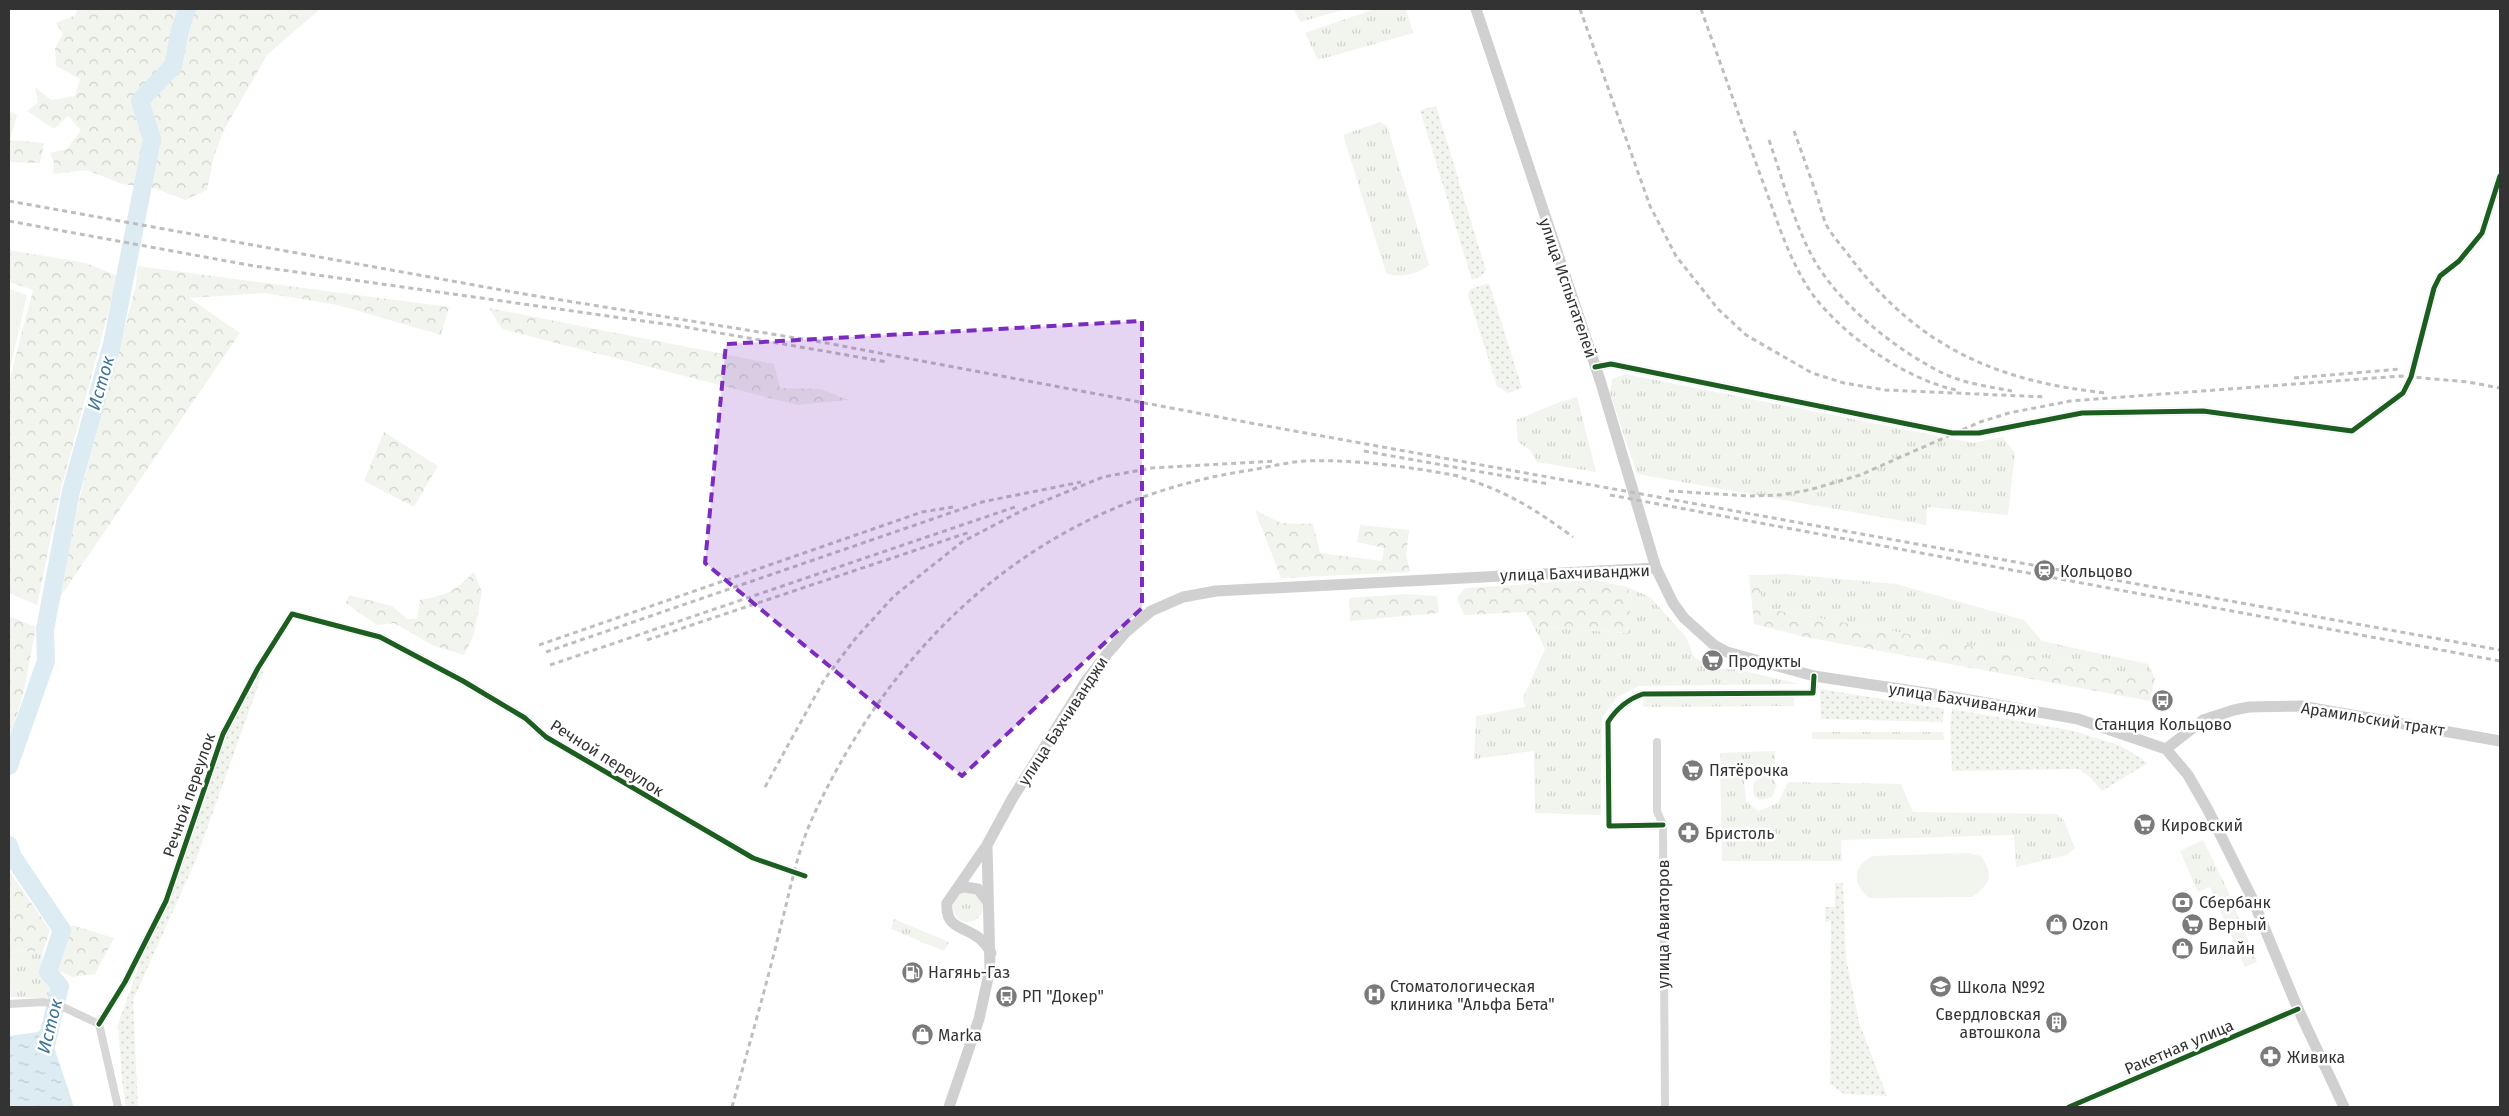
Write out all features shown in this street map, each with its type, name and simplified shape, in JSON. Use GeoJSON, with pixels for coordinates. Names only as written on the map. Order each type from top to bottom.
{"type":"FeatureCollection","features":[{"type":"Feature","properties":{"kind":"main road","name":"улица Испытателей"},"geometry":{"type":"LineString","coordinates":[[1476,9],[1595,367],[1656,568]]}},
{"type":"Feature","properties":{"kind":"main road","name":"улица Бахчиванджи"},"geometry":{"type":"LineString","coordinates":[[991,953],[984,943],[971,933],[959,928],[949,918],[947,903],[987,845],[1086,681],[1126,632],[1151,611],[1182,597],[1235,589],[1656,568],[1678,610],[1696,631],[1727,652],[1814,676],[1954,697],[2078,719],[2166,749]]}},
{"type":"Feature","properties":{"kind":"main road","name":"Арамильский тракт"},"geometry":{"type":"LineString","coordinates":[[2166,749],[2203,720],[2250,707],[2301,706],[2500,741]]}},
{"type":"Feature","properties":{"kind":"main road"},"geometry":{"type":"LineString","coordinates":[[2166,749],[2188,775],[2208,810],[2252,898],[2298,1009],[2344,1107]]}},
{"type":"Feature","properties":{"kind":"main road"},"geometry":{"type":"LineString","coordinates":[[949,1107],[979,1019],[990,969],[987,845]]}},
{"type":"Feature","properties":{"kind":"main road"},"geometry":{"type":"LineString","coordinates":[[957,890],[964,887],[978,889],[988,902]]}},
{"type":"Feature","properties":{"kind":"main road"},"geometry":{"type":"LineString","coordinates":[[971,933],[979,930],[989,919]]}},
{"type":"Feature","properties":{"kind":"street"},"geometry":{"type":"LineString","coordinates":[[1595,367],[1611,364],[1952,433],[1979,434],[2082,413],[2196,412],[2352,431],[2403,393],[2411,377],[2434,288],[2440,276],[2459,261],[2482,232],[2500,176]]}},
{"type":"Feature","properties":{"kind":"street","name":"Речной переулок"},"geometry":{"type":"LineString","coordinates":[[99,1024],[125,982],[166,901],[223,734],[258,668],[292,614],[380,637],[470,685],[525,718],[546,737],[706,832],[753,858],[806,876]]}},
{"type":"Feature","properties":{"kind":"street"},"geometry":{"type":"LineString","coordinates":[[1663,824],[1609,826],[1608,722],[1616,711],[1632,697],[1643,694],[1813,693],[1814,676]]}},
{"type":"Feature","properties":{"kind":"street","name":"улица Авиаторов"},"geometry":{"type":"LineString","coordinates":[[1657,742],[1657,811],[1663,824],[1665,1107]]}},
{"type":"Feature","properties":{"kind":"street"},"geometry":{"type":"LineString","coordinates":[[9,1004],[44,1002],[63,1007],[99,1024],[118,1107]]}},
{"type":"Feature","properties":{"kind":"street","name":"Ракетная улица"},"geometry":{"type":"LineString","coordinates":[[2069,1107],[2298,1009]]}},
{"type":"Feature","properties":{"kind":"highlighted area"},"geometry":{"type":"Polygon","coordinates":[[[1142,321],[1142,608],[962,776],[705,563],[726,344],[1142,321]]]}},
{"type":"Feature","properties":{"kind":"green space"},"geometry":{"type":"Polygon","coordinates":[[[77,9],[320,9],[267,55],[224,130],[214,156],[207,190],[185,200],[154,188],[122,184],[87,170],[53,174],[54,163],[50,153],[67,149],[81,130],[68,116],[54,129],[27,111],[38,102],[35,87],[51,100],[75,96],[80,79],[56,66],[55,48],[63,34],[56,23],[76,15],[77,9]]]}},
{"type":"Feature","properties":{"kind":"green space"},"geometry":{"type":"Polygon","coordinates":[[[1294,9],[1342,9],[1343,10],[1300,22],[1294,9]]]}},
{"type":"Feature","properties":{"kind":"green space"},"geometry":{"type":"Polygon","coordinates":[[[1375,9],[1406,9],[1413,33],[1318,60],[1305,33],[1375,9]]]}},
{"type":"Feature","properties":{"kind":"green space"},"geometry":{"type":"Polygon","coordinates":[[[1436,106],[1486,270],[1481,276],[1472,280],[1420,110],[1436,106]]]}},
{"type":"Feature","properties":{"kind":"green space"},"geometry":{"type":"Polygon","coordinates":[[[9,111],[17,115],[10,140],[44,143],[40,163],[9,162],[9,111]]]}},
{"type":"Feature","properties":{"kind":"green space"},"geometry":{"type":"Polygon","coordinates":[[[1380,122],[1387,126],[1429,265],[1408,275],[1397,276],[1386,273],[1343,135],[1380,122]]]}},
{"type":"Feature","properties":{"kind":"green space"},"geometry":{"type":"Polygon","coordinates":[[[9,250],[86,263],[118,276],[61,489],[37,605],[9,593],[9,382],[33,290],[9,282],[9,250]]]}},
{"type":"Feature","properties":{"kind":"green space"},"geometry":{"type":"Polygon","coordinates":[[[137,266],[449,307],[441,335],[338,305],[265,293],[189,298],[240,333],[56,603],[82,488],[136,285],[137,266]]]}},
{"type":"Feature","properties":{"kind":"green space"},"geometry":{"type":"Polygon","coordinates":[[[1489,283],[1522,388],[1508,393],[1497,386],[1468,295],[1470,289],[1489,283]]]}},
{"type":"Feature","properties":{"kind":"green space"},"geometry":{"type":"Polygon","coordinates":[[[9,289],[27,295],[9,373],[9,289]]]}},
{"type":"Feature","properties":{"kind":"green space"},"geometry":{"type":"Polygon","coordinates":[[[489,308],[774,364],[780,388],[821,389],[848,400],[797,405],[502,329],[489,308]]]}},
{"type":"Feature","properties":{"kind":"green space"},"geometry":{"type":"Polygon","coordinates":[[[1625,374],[1973,443],[2002,437],[2015,453],[2008,515],[1927,507],[1926,525],[1637,474],[1610,393],[1612,379],[1625,374]]]}},
{"type":"Feature","properties":{"kind":"green space"},"geometry":{"type":"Polygon","coordinates":[[[1577,397],[1596,472],[1537,462],[1530,450],[1518,442],[1516,420],[1577,397]]]}},
{"type":"Feature","properties":{"kind":"green space"},"geometry":{"type":"Polygon","coordinates":[[[384,432],[438,466],[414,507],[364,481],[384,432]]]}},
{"type":"Feature","properties":{"kind":"green space"},"geometry":{"type":"Polygon","coordinates":[[[1255,510],[1281,523],[1313,524],[1320,553],[1382,561],[1384,548],[1357,542],[1360,525],[1409,530],[1406,555],[1410,572],[1281,578],[1255,510]]]}},
{"type":"Feature","properties":{"kind":"green space"},"geometry":{"type":"Polygon","coordinates":[[[474,572],[482,592],[473,637],[464,655],[432,645],[394,623],[377,625],[346,603],[349,595],[392,606],[407,619],[417,619],[420,600],[450,591],[474,572]]]}},
{"type":"Feature","properties":{"kind":"green space"},"geometry":{"type":"Polygon","coordinates":[[[1785,574],[1896,584],[2024,620],[2042,641],[2148,664],[2155,678],[1763,608],[1758,575],[1785,574]]]}},
{"type":"Feature","properties":{"kind":"green space"},"geometry":{"type":"Polygon","coordinates":[[[1749,575],[1758,575],[1763,608],[2155,678],[2150,701],[1805,637],[1754,624],[1749,575]]]}},
{"type":"Feature","properties":{"kind":"green space"},"geometry":{"type":"Polygon","coordinates":[[[1594,580],[1627,587],[1632,598],[1627,633],[1534,627],[1526,612],[1464,615],[1457,598],[1465,588],[1594,580]]]}},
{"type":"Feature","properties":{"kind":"green space"},"geometry":{"type":"Polygon","coordinates":[[[1627,587],[1650,597],[1686,637],[1694,657],[1713,669],[1733,668],[1799,684],[1639,686],[1617,697],[1602,718],[1601,815],[1535,813],[1534,751],[1474,759],[1476,716],[1525,707],[1523,698],[1545,649],[1534,627],[1627,633],[1632,598],[1627,587]]]}},
{"type":"Feature","properties":{"kind":"green space"},"geometry":{"type":"Polygon","coordinates":[[[1405,594],[1437,596],[1439,613],[1350,621],[1349,598],[1405,594]]]}},
{"type":"Feature","properties":{"kind":"green space"},"geometry":{"type":"Polygon","coordinates":[[[9,616],[36,627],[24,691],[9,741],[9,616]]]}},
{"type":"Feature","properties":{"kind":"green space"},"geometry":{"type":"Polygon","coordinates":[[[258,668],[263,672],[195,862],[133,1000],[138,1107],[126,1107],[118,1024],[209,771],[258,668]]]}},
{"type":"Feature","properties":{"kind":"green space"},"geometry":{"type":"Polygon","coordinates":[[[1820,689],[1944,709],[1943,722],[1821,719],[1820,689]]]}},
{"type":"Feature","properties":{"kind":"green space"},"geometry":{"type":"Polygon","coordinates":[[[1794,694],[1794,706],[1643,707],[1644,695],[1794,694]]]}},
{"type":"Feature","properties":{"kind":"green space"},"geometry":{"type":"Polygon","coordinates":[[[1952,709],[2074,731],[2121,746],[2148,763],[2102,791],[2090,777],[2079,769],[1952,771],[1950,726],[1952,709]]]}},
{"type":"Feature","properties":{"kind":"green space"},"geometry":{"type":"Polygon","coordinates":[[[1812,732],[1943,732],[1944,740],[1812,739],[1812,732]]]}},
{"type":"Feature","properties":{"kind":"green space"},"geometry":{"type":"Polygon","coordinates":[[[1775,751],[1775,766],[1759,766],[1744,780],[1746,801],[1758,811],[1778,803],[1788,782],[1901,784],[1913,812],[2057,814],[2064,821],[2075,848],[2067,855],[2016,867],[2014,835],[1841,840],[1842,861],[1722,861],[1720,753],[1775,751]]]}},
{"type":"Feature","properties":{"kind":"green space"},"geometry":{"type":"Polygon","coordinates":[[[1763,775],[1771,776],[1777,785],[1772,797],[1760,800],[1754,796],[1753,783],[1763,775]]]}},
{"type":"Feature","properties":{"kind":"green space"},"geometry":{"type":"Polygon","coordinates":[[[2203,840],[2227,889],[2257,962],[2245,967],[2210,887],[2198,892],[2180,851],[2203,840]]]}},
{"type":"Feature","properties":{"kind":"green space"},"geometry":{"type":"Polygon","coordinates":[[[1968,853],[1981,856],[1989,874],[1987,883],[1972,897],[1869,898],[1859,887],[1857,881],[1858,871],[1861,866],[1872,856],[1968,853]]]}},
{"type":"Feature","properties":{"kind":"green space"},"geometry":{"type":"Polygon","coordinates":[[[9,871],[50,930],[43,951],[9,952],[9,871]]]}},
{"type":"Feature","properties":{"kind":"green space"},"geometry":{"type":"Polygon","coordinates":[[[1835,883],[1843,883],[1846,958],[1859,1022],[1887,1096],[1844,1094],[1830,1084],[1831,921],[1825,922],[1825,907],[1835,907],[1835,883]]]}},
{"type":"Feature","properties":{"kind":"green space"},"geometry":{"type":"Polygon","coordinates":[[[968,892],[979,896],[983,907],[979,918],[968,922],[957,918],[953,907],[957,896],[968,892]]]}},
{"type":"Feature","properties":{"kind":"green space"},"geometry":{"type":"Polygon","coordinates":[[[894,919],[949,942],[944,951],[891,929],[894,919]]]}},
{"type":"Feature","properties":{"kind":"green space"},"geometry":{"type":"Polygon","coordinates":[[[72,925],[114,938],[95,974],[72,977],[57,970],[72,925]]]}},
{"type":"Feature","properties":{"kind":"green space"},"geometry":{"type":"Polygon","coordinates":[[[43,951],[41,974],[53,990],[52,998],[9,997],[9,952],[43,951]]]}},
{"type":"Feature","properties":{"kind":"water"},"geometry":{"type":"Polygon","coordinates":[[[45,1024],[55,1027],[55,1050],[74,1107],[9,1107],[9,1036],[38,1032],[45,1024]]]}},
{"type":"Feature","properties":{"kind":"waterway","name":"Исток"},"geometry":{"type":"LineString","coordinates":[[9,766],[46,661],[45,630],[71,491],[112,344],[152,139],[140,101],[173,66],[180,30],[187,9]]}},
{"type":"Feature","properties":{"kind":"waterway","name":"Исток"},"geometry":{"type":"LineString","coordinates":[[9,845],[13,857],[62,930],[48,972],[60,986],[45,1050]]}},
{"type":"Feature","properties":{"kind":"railway"},"geometry":{"type":"LineString","coordinates":[[1580,9],[1650,206],[1676,256],[1718,309],[1746,335],[1812,373],[1844,383],[1885,390],[2046,397]]}},
{"type":"Feature","properties":{"kind":"railway"},"geometry":{"type":"LineString","coordinates":[[1701,9],[1783,238],[1796,267],[1813,295],[1841,326],[1877,354],[1916,376],[1956,390]]}},
{"type":"Feature","properties":{"kind":"railway"},"geometry":{"type":"LineString","coordinates":[[1794,131],[1828,228],[1879,291],[1906,317],[1934,338],[1965,356],[1997,369],[2031,380],[2068,388],[2107,393]]}},
{"type":"Feature","properties":{"kind":"railway"},"geometry":{"type":"LineString","coordinates":[[1769,140],[1794,215],[1813,258],[1825,276],[1855,310],[1872,326],[1910,355],[1949,376],[1980,385],[2012,391]]}},
{"type":"Feature","properties":{"kind":"railway"},"geometry":{"type":"LineString","coordinates":[[9,201],[524,294],[821,342],[1256,424],[2500,650]]}},
{"type":"Feature","properties":{"kind":"railway"},"geometry":{"type":"LineString","coordinates":[[9,221],[254,266],[679,326],[887,362]]}},
{"type":"Feature","properties":{"kind":"railway"},"geometry":{"type":"LineString","coordinates":[[2294,378],[2400,369]]}},
{"type":"Feature","properties":{"kind":"railway"},"geometry":{"type":"LineString","coordinates":[[1669,491],[1751,496],[1780,495],[1809,490],[1860,475],[1980,422],[2009,413],[2070,401],[2401,376],[2468,382],[2500,388]]}},
{"type":"Feature","properties":{"kind":"railway"},"geometry":{"type":"LineString","coordinates":[[1364,451],[1549,484]]}},
{"type":"Feature","properties":{"kind":"railway"},"geometry":{"type":"LineString","coordinates":[[765,787],[824,680],[855,639],[894,596],[962,542],[1025,509],[1103,477],[1152,468],[1275,461]]}},
{"type":"Feature","properties":{"kind":"railway"},"geometry":{"type":"LineString","coordinates":[[732,1107],[798,858],[811,821],[846,754],[886,692],[933,636],[985,587],[1043,545],[1107,512],[1176,486],[1285,463],[1305,461],[1344,461],[1382,464],[1459,476]]}},
{"type":"Feature","properties":{"kind":"railway"},"geometry":{"type":"LineString","coordinates":[[1453,475],[1487,486],[1516,500],[1573,537]]}},
{"type":"Feature","properties":{"kind":"railway"},"geometry":{"type":"LineString","coordinates":[[546,652],[982,502],[1081,482]]}},
{"type":"Feature","properties":{"kind":"railway"},"geometry":{"type":"LineString","coordinates":[[1610,495],[2500,661]]}},
{"type":"Feature","properties":{"kind":"railway"},"geometry":{"type":"LineString","coordinates":[[550,665],[1018,506]]}},
{"type":"Feature","properties":{"kind":"railway"},"geometry":{"type":"LineString","coordinates":[[539,645],[922,512],[953,507]]}},
{"type":"Feature","properties":{"kind":"railway"},"geometry":{"type":"LineString","coordinates":[[647,640],[970,532]]}},
{"type":"Feature","properties":{"kind":"cycle path"},"geometry":{"type":"LineString","coordinates":[[1595,367],[1611,364],[1952,433],[1979,433],[2082,413],[2203,411],[2352,431],[2403,393],[2411,377],[2434,288],[2440,276],[2459,261],[2482,233],[2500,176]]}},
{"type":"Feature","properties":{"kind":"cycle path"},"geometry":{"type":"LineString","coordinates":[[99,1024],[125,982],[166,901],[223,734],[258,668],[292,614],[380,637],[463,681],[525,718],[546,737],[753,858],[805,876]]}},
{"type":"Feature","properties":{"kind":"cycle path"},"geometry":{"type":"LineString","coordinates":[[1663,825],[1609,826],[1608,722],[1619,708],[1628,701],[1643,694],[1813,693],[1814,676]]}},
{"type":"Feature","properties":{"kind":"cycle path"},"geometry":{"type":"LineString","coordinates":[[2069,1107],[2298,1009]]}},
{"type":"Feature","properties":{"kind":"place","name":"Кольцово"},"geometry":{"type":"Point","coordinates":[2044,571]}},
{"type":"Feature","properties":{"kind":"place","name":"Продукты"},"geometry":{"type":"Point","coordinates":[1712,661]}},
{"type":"Feature","properties":{"kind":"place","name":"Станция Кольцово"},"geometry":{"type":"Point","coordinates":[2163,700]}},
{"type":"Feature","properties":{"kind":"place","name":"Пятёрочка"},"geometry":{"type":"Point","coordinates":[1693,770]}},
{"type":"Feature","properties":{"kind":"place","name":"Кировский"},"geometry":{"type":"Point","coordinates":[2145,825]}},
{"type":"Feature","properties":{"kind":"place","name":"Бристоль"},"geometry":{"type":"Point","coordinates":[1689,833]}},
{"type":"Feature","properties":{"kind":"place","name":"Сбербанк"},"geometry":{"type":"Point","coordinates":[2183,902]}},
{"type":"Feature","properties":{"kind":"place","name":"Ozon"},"geometry":{"type":"Point","coordinates":[2056,924]}},
{"type":"Feature","properties":{"kind":"place","name":"Верный"},"geometry":{"type":"Point","coordinates":[2192,924]}},
{"type":"Feature","properties":{"kind":"place","name":"Билайн"},"geometry":{"type":"Point","coordinates":[2183,948]}},
{"type":"Feature","properties":{"kind":"place","name":"Нагянь-Газ"},"geometry":{"type":"Point","coordinates":[912,972]}},
{"type":"Feature","properties":{"kind":"place","name":"Школа №92"},"geometry":{"type":"Point","coordinates":[1941,987]}},
{"type":"Feature","properties":{"kind":"place","name":"Стоматологическая клиника \"Альфа Бета\""},"geometry":{"type":"Point","coordinates":[1374,995]}},
{"type":"Feature","properties":{"kind":"place","name":"РП \"Докер\""},"geometry":{"type":"Point","coordinates":[1006,996]}},
{"type":"Feature","properties":{"kind":"place","name":"Свердловская автошкола"},"geometry":{"type":"Point","coordinates":[2057,1023]}},
{"type":"Feature","properties":{"kind":"place","name":"Marka"},"geometry":{"type":"Point","coordinates":[922,1035]}},
{"type":"Feature","properties":{"kind":"place","name":"Живика"},"geometry":{"type":"Point","coordinates":[2271,1057]}}]}
